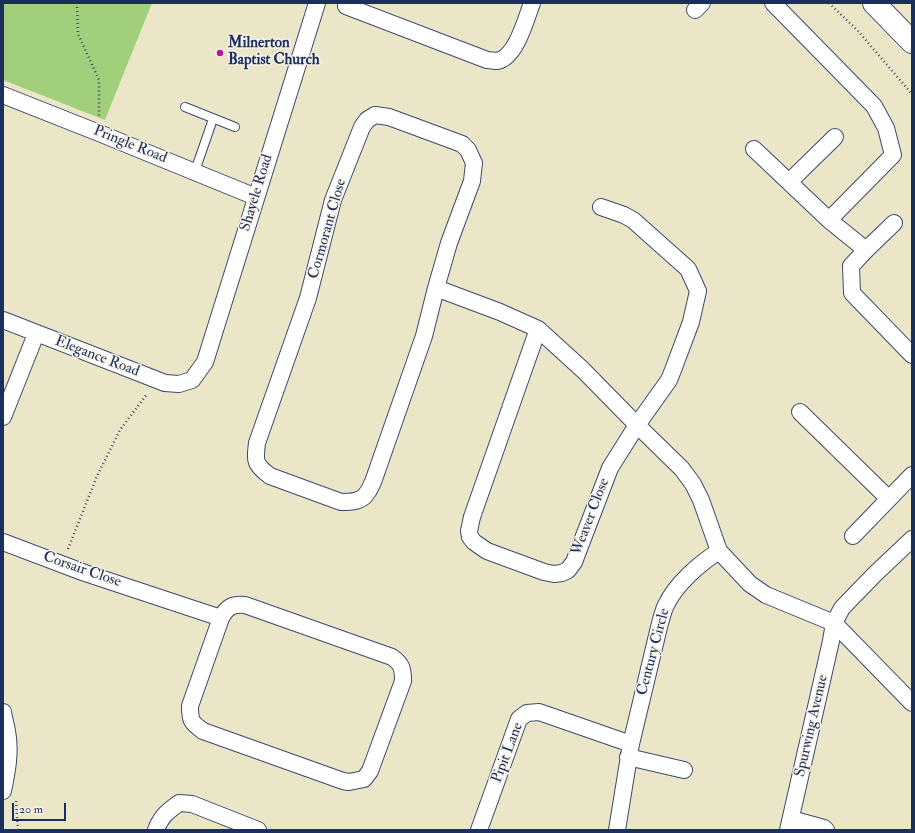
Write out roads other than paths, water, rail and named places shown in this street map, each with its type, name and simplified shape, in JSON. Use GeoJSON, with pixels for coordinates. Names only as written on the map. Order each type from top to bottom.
{"type":"FeatureCollection","features":[{"type":"Feature","properties":{"kind":"main road"},"geometry":{"type":"LineString","coordinates":[[874,3],[912,42]]}},
{"type":"Feature","properties":{"kind":"street","name":"Shayele Road"},"geometry":{"type":"LineString","coordinates":[[192,380],[205,362],[317,3]]}},
{"type":"Feature","properties":{"kind":"street"},"geometry":{"type":"LineString","coordinates":[[346,6],[487,60],[497,61],[510,54],[517,42],[532,3]]}},
{"type":"Feature","properties":{"kind":"street"},"geometry":{"type":"LineString","coordinates":[[773,3],[874,106],[886,128],[892,155],[829,220]]}},
{"type":"Feature","properties":{"kind":"street","name":"Pringle Road"},"geometry":{"type":"LineString","coordinates":[[3,95],[256,197]]}},
{"type":"Feature","properties":{"kind":"street","name":"Cormorant Close"},"geometry":{"type":"LineString","coordinates":[[376,115],[389,117],[462,144],[468,150],[474,163],[472,181],[449,243],[436,288],[424,336],[373,482],[367,495],[360,500],[353,502],[341,502],[270,476],[260,469],[255,457],[257,443],[308,298],[333,200],[362,127],[367,120],[376,115]]}},
{"type":"Feature","properties":{"kind":"street"},"geometry":{"type":"LineString","coordinates":[[789,182],[836,137]]}},
{"type":"Feature","properties":{"kind":"street"},"geometry":{"type":"LineString","coordinates":[[754,149],[829,220],[866,250]]}},
{"type":"Feature","properties":{"kind":"street"},"geometry":{"type":"LineString","coordinates":[[602,207],[633,220],[688,269],[698,291],[691,322],[669,380],[637,425]]}},
{"type":"Feature","properties":{"kind":"street"},"geometry":{"type":"LineString","coordinates":[[894,223],[851,266],[852,293],[912,355]]}},
{"type":"Feature","properties":{"kind":"street"},"geometry":{"type":"LineString","coordinates":[[436,288],[500,312],[538,329],[583,370],[682,468],[693,484],[701,500],[719,551],[750,584],[766,595],[834,623],[912,703]]}},
{"type":"Feature","properties":{"kind":"street","name":"Elegance Road"},"geometry":{"type":"LineString","coordinates":[[3,320],[165,383],[179,384],[192,380]]}},
{"type":"Feature","properties":{"kind":"street","name":"Weaver Close"},"geometry":{"type":"LineString","coordinates":[[538,329],[472,517],[469,531],[470,537],[474,542],[487,551],[544,572],[554,574],[562,573],[568,570],[574,562],[610,468],[637,425]]}},
{"type":"Feature","properties":{"kind":"street"},"geometry":{"type":"LineString","coordinates":[[3,417],[36,334]]}},
{"type":"Feature","properties":{"kind":"street"},"geometry":{"type":"LineString","coordinates":[[800,412],[889,499]]}},
{"type":"Feature","properties":{"kind":"street"},"geometry":{"type":"LineString","coordinates":[[853,536],[912,475]]}},
{"type":"Feature","properties":{"kind":"street"},"geometry":{"type":"LineString","coordinates":[[834,623],[842,608],[912,539]]}},
{"type":"Feature","properties":{"kind":"street","name":"Corsair Close"},"geometry":{"type":"LineString","coordinates":[[3,542],[85,573],[220,618]]}},
{"type":"Feature","properties":{"kind":"street","name":"Century Circle"},"geometry":{"type":"LineString","coordinates":[[616,830],[630,750],[665,606],[681,583],[705,560],[719,551]]}},
{"type":"Feature","properties":{"kind":"street"},"geometry":{"type":"LineString","coordinates":[[235,605],[245,605],[398,661],[402,667],[403,681],[370,771],[364,779],[349,782],[343,781],[203,732],[192,723],[190,706],[220,618],[229,607],[235,605]]}},
{"type":"Feature","properties":{"kind":"street","name":"Spurwing Avenue"},"geometry":{"type":"LineString","coordinates":[[790,825],[834,623]]}},
{"type":"Feature","properties":{"kind":"street"},"geometry":{"type":"LineString","coordinates":[[3,712],[8,732],[9,750],[3,791]]}},
{"type":"Feature","properties":{"kind":"street","name":"Pipit Lane"},"geometry":{"type":"LineString","coordinates":[[479,830],[519,719],[527,713],[539,712],[630,750],[684,770]]}},
{"type":"Feature","properties":{"kind":"street"},"geometry":{"type":"LineString","coordinates":[[156,830],[159,822],[167,811],[179,803],[192,804],[258,830]]}},
{"type":"Feature","properties":{"kind":"street"},"geometry":{"type":"LineString","coordinates":[[790,825],[824,828],[826,830]]}},
{"type":"Feature","properties":{"kind":"lane"},"geometry":{"type":"LineString","coordinates":[[185,107],[235,127]]}},
{"type":"Feature","properties":{"kind":"lane"},"geometry":{"type":"LineString","coordinates":[[194,171],[213,119]]}},
{"type":"Feature","properties":{"kind":"place","name":"Milnerton Baptist Church"},"geometry":{"type":"Point","coordinates":[220,53]}}]}
